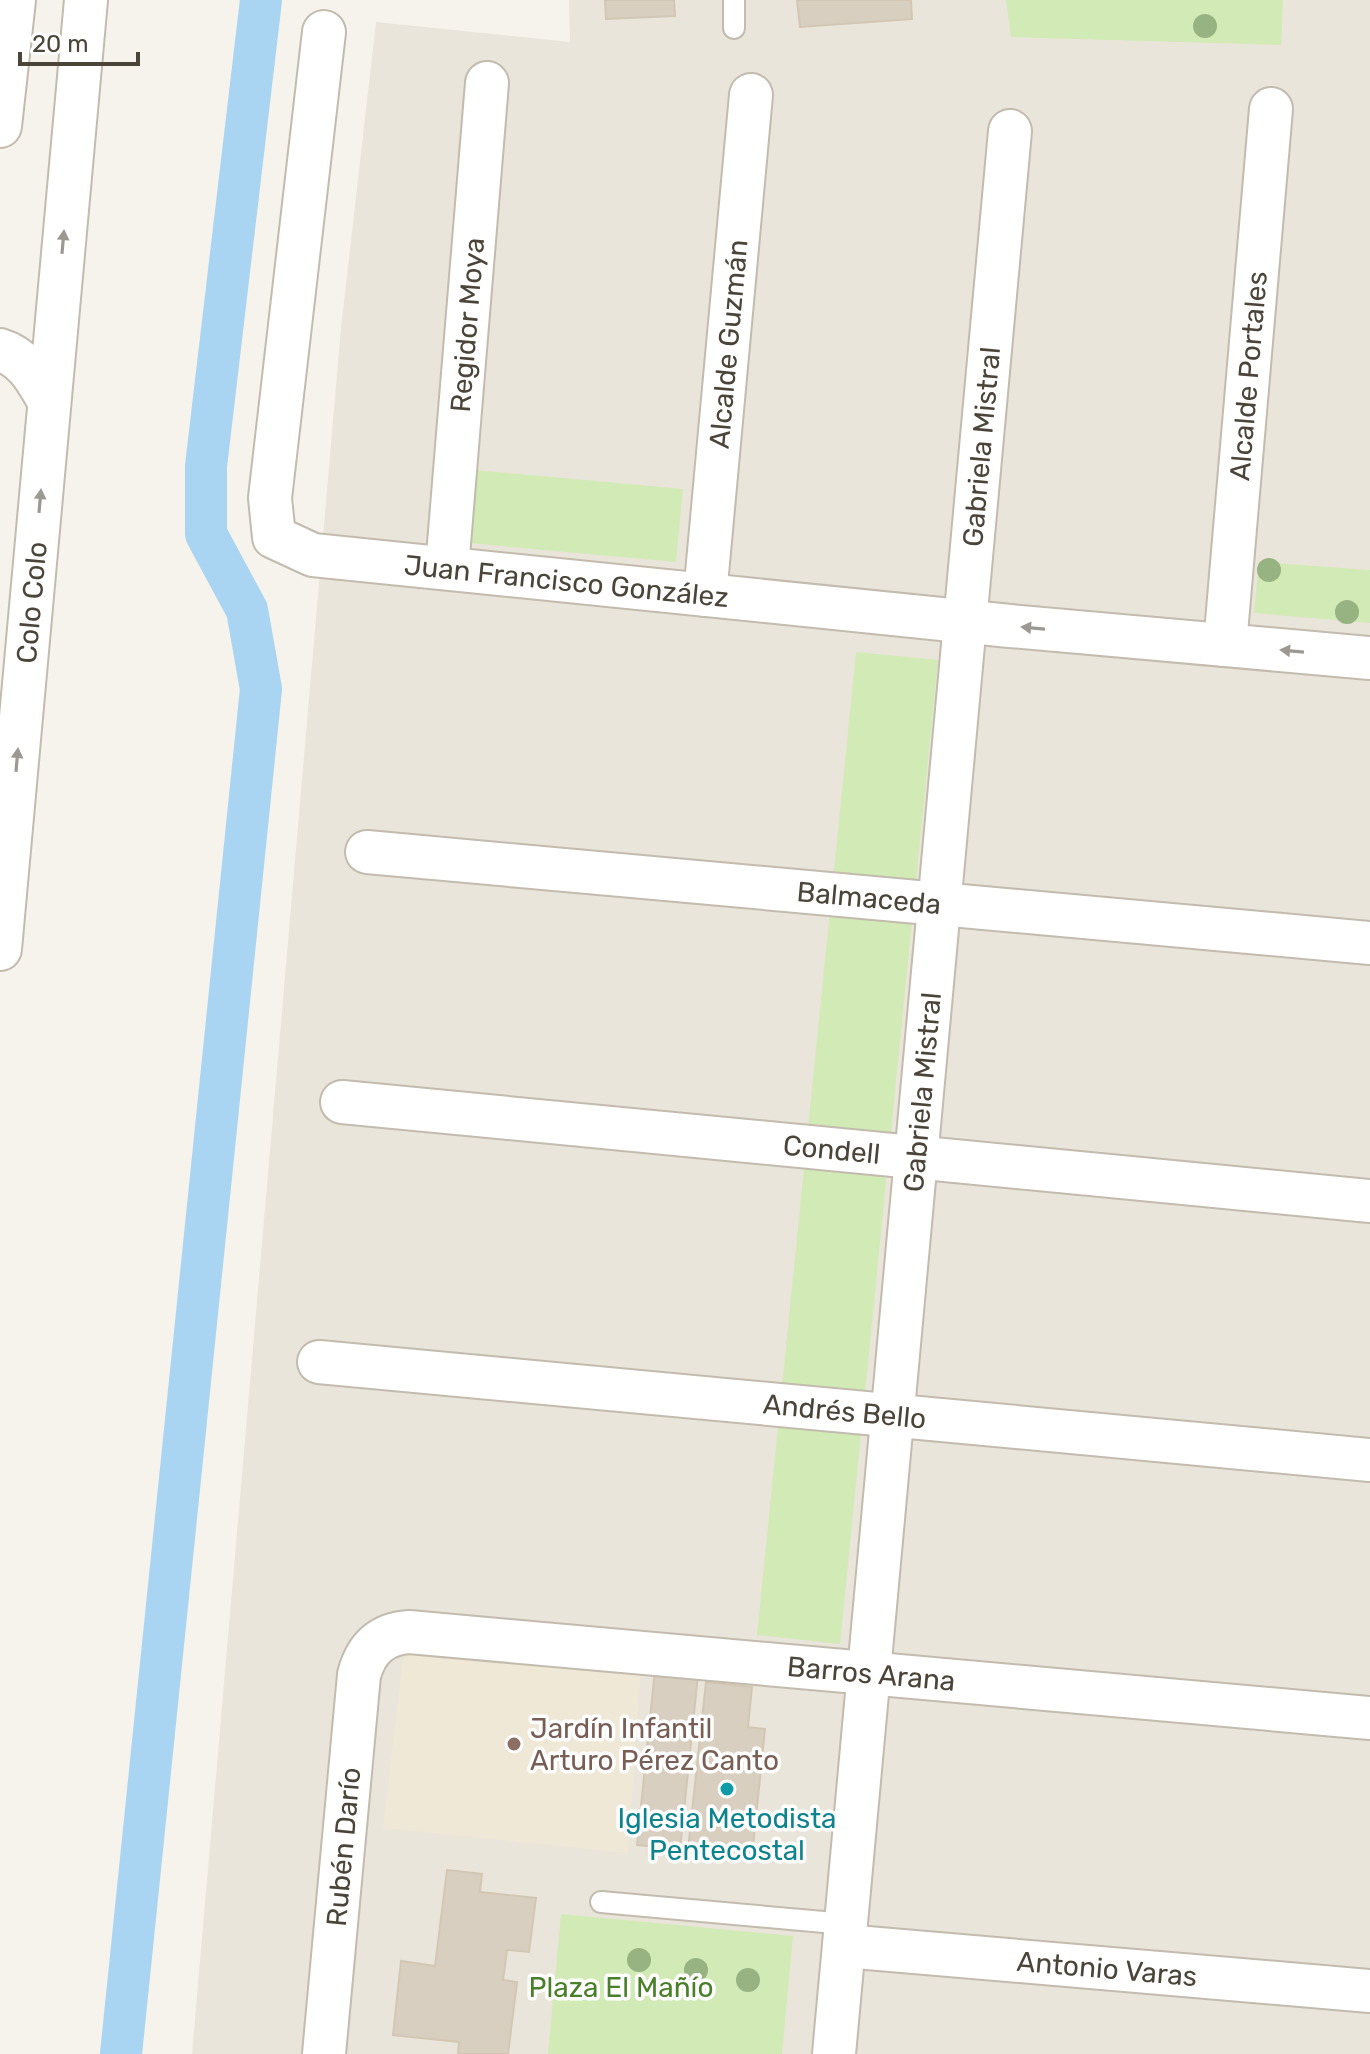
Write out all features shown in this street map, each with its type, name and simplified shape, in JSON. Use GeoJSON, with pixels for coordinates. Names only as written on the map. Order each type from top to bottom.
{"type":"FeatureCollection","features":[{"type":"Feature","properties":{"kind":"street"},"geometry":{"type":"LineString","coordinates":[[0,126],[14,0]]}},
{"type":"Feature","properties":{"kind":"street","name":"Colo Colo"},"geometry":{"type":"LineString","coordinates":[[0,949],[86,0]]}},
{"type":"Feature","properties":{"kind":"street","name":"Juan Francisco González"},"geometry":{"type":"LineString","coordinates":[[324,32],[270,498],[274,537],[313,555],[965,621],[1370,658]]}},
{"type":"Feature","properties":{"kind":"street","name":"Regidor Moya"},"geometry":{"type":"LineString","coordinates":[[447,568],[487,83]]}},
{"type":"Feature","properties":{"kind":"street","name":"Alcalde Guzmán"},"geometry":{"type":"LineString","coordinates":[[705,595],[751,95]]}},
{"type":"Feature","properties":{"kind":"street","name":"Alcalde Portales"},"geometry":{"type":"LineString","coordinates":[[1225,645],[1271,109]]}},
{"type":"Feature","properties":{"kind":"street","name":"Gabriela Mistral"},"geometry":{"type":"LineString","coordinates":[[834,2054],[1010,131]]}},
{"type":"Feature","properties":{"kind":"street"},"geometry":{"type":"LineString","coordinates":[[0,350],[28,366],[49,401]]}},
{"type":"Feature","properties":{"kind":"street","name":"Balmaceda"},"geometry":{"type":"LineString","coordinates":[[367,852],[1370,943]]}},
{"type":"Feature","properties":{"kind":"street","name":"Condell"},"geometry":{"type":"LineString","coordinates":[[342,1102],[1370,1201]]}},
{"type":"Feature","properties":{"kind":"street","name":"Andrés Bello"},"geometry":{"type":"LineString","coordinates":[[319,1362],[1370,1460]]}},
{"type":"Feature","properties":{"kind":"street","name":"Barros Arana"},"geometry":{"type":"LineString","coordinates":[[374,1645],[384,1637],[409,1632],[1370,1718]]}},
{"type":"Feature","properties":{"kind":"street","name":"Rubén Darío"},"geometry":{"type":"LineString","coordinates":[[324,2054],[359,1675],[374,1645]]}},
{"type":"Feature","properties":{"kind":"street","name":"Antonio Varas"},"geometry":{"type":"LineString","coordinates":[[845,1935],[1370,1991]]}},
{"type":"Feature","properties":{"kind":"lane"},"geometry":{"type":"LineString","coordinates":[[734,0],[734,28]]}},
{"type":"Feature","properties":{"kind":"lane"},"geometry":{"type":"LineString","coordinates":[[601,1902],[845,1935]]}},
{"type":"Feature","properties":{"kind":"shaded area"},"geometry":{"type":"Polygon","coordinates":[[[569,0],[1370,0],[1370,2054],[192,2054],[341,328],[376,22],[570,42],[569,0]]]}},
{"type":"Feature","properties":{"kind":"shaded area","name":"Jardín Infantil Arturo Pérez Canto"},"geometry":{"type":"Polygon","coordinates":[[[417,1643],[641,1660],[628,1853],[383,1828],[403,1659],[417,1643]]]}},
{"type":"Feature","properties":{"kind":"green space"},"geometry":{"type":"Polygon","coordinates":[[[1006,0],[1283,0],[1281,45],[1011,37],[1006,0]]]}},
{"type":"Feature","properties":{"kind":"green space"},"geometry":{"type":"Polygon","coordinates":[[[474,470],[683,489],[676,562],[468,543],[474,470]]]}},
{"type":"Feature","properties":{"kind":"green space"},"geometry":{"type":"Polygon","coordinates":[[[1259,562],[1370,570],[1370,623],[1254,613],[1259,562]]]}},
{"type":"Feature","properties":{"kind":"green space"},"geometry":{"type":"Polygon","coordinates":[[[856,652],[938,660],[840,1644],[757,1635],[856,652]]]}},
{"type":"Feature","properties":{"kind":"green space","name":"Plaza El Mañío"},"geometry":{"type":"Polygon","coordinates":[[[561,1914],[793,1936],[782,2054],[548,2054],[561,1914]]]}},
{"type":"Feature","properties":{"kind":"building"},"geometry":{"type":"Polygon","coordinates":[[[605,0],[674,0],[675,16],[606,19],[605,0]]]}},
{"type":"Feature","properties":{"kind":"building"},"geometry":{"type":"Polygon","coordinates":[[[797,0],[911,0],[912,19],[800,27],[797,0]]]}},
{"type":"Feature","properties":{"kind":"building"},"geometry":{"type":"Polygon","coordinates":[[[655,1670],[698,1675],[680,1849],[637,1845],[655,1670]]]}},
{"type":"Feature","properties":{"kind":"building","name":"Iglesia Metodista Pentecostal"},"geometry":{"type":"Polygon","coordinates":[[[706,1682],[752,1687],[748,1727],[765,1729],[752,1856],[688,1849],[706,1682]]]}},
{"type":"Feature","properties":{"kind":"building"},"geometry":{"type":"Polygon","coordinates":[[[447,1870],[482,1874],[480,1892],[536,1898],[529,1952],[507,1950],[503,1980],[517,1982],[508,2054],[458,2054],[459,2042],[393,2035],[401,1961],[435,1966],[447,1870]]]}},
{"type":"Feature","properties":{"kind":"waterway"},"geometry":{"type":"LineString","coordinates":[[121,2054],[261,689],[247,610],[206,534],[206,466],[261,0]]}},
{"type":"Feature","properties":{"kind":"place","name":"Jardín Infantil Arturo Pérez Canto"},"geometry":{"type":"Point","coordinates":[514,1744]}},
{"type":"Feature","properties":{"kind":"place","name":"Iglesia Metodista Pentecostal"},"geometry":{"type":"Point","coordinates":[727,1789]}}]}
